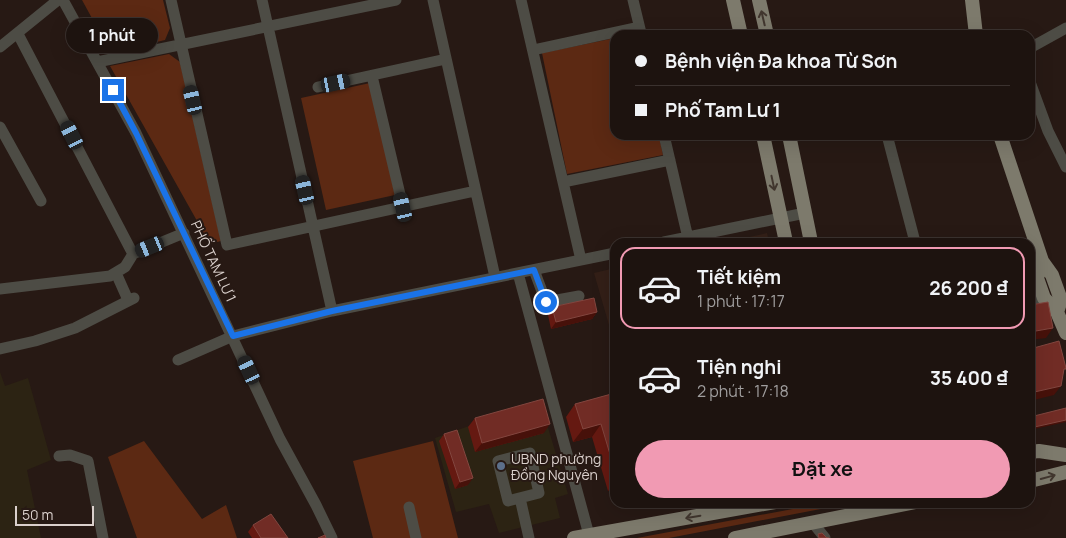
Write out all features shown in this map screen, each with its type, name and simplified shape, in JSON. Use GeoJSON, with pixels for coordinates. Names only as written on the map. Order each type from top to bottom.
{"type":"FeatureCollection","features":[{"type":"Feature","properties":{"kind":"main road"},"geometry":{"type":"LineString","coordinates":[[733,0],[740,30]]}},
{"type":"Feature","properties":{"kind":"main road"},"geometry":{"type":"LineString","coordinates":[[759,0],[766,30]]}},
{"type":"Feature","properties":{"kind":"main road"},"geometry":{"type":"LineString","coordinates":[[972,0],[975,30]]}},
{"type":"Feature","properties":{"kind":"main road"},"geometry":{"type":"LineString","coordinates":[[764,140],[785,238]]}},
{"type":"Feature","properties":{"kind":"main road"},"geometry":{"type":"LineString","coordinates":[[790,140],[810,238]]}},
{"type":"Feature","properties":{"kind":"main road"},"geometry":{"type":"LineString","coordinates":[[1002,140],[1034,238]]}},
{"type":"Feature","properties":{"kind":"main road"},"geometry":{"type":"LineString","coordinates":[[1035,241],[1042,262],[1052,275],[1061,300],[1057,312]]}},
{"type":"Feature","properties":{"kind":"main road"},"geometry":{"type":"LineString","coordinates":[[1042,262],[1037,278],[1037,298],[1057,312],[1066,333]]}},
{"type":"Feature","properties":{"kind":"main road"},"geometry":{"type":"LineString","coordinates":[[1035,451],[1066,455]]}},
{"type":"Feature","properties":{"kind":"main road"},"geometry":{"type":"LineString","coordinates":[[1035,480],[1066,472]]}},
{"type":"Feature","properties":{"kind":"main road"},"geometry":{"type":"LineString","coordinates":[[574,538],[721,508]]}},
{"type":"Feature","properties":{"kind":"main road"},"geometry":{"type":"LineString","coordinates":[[845,508],[846,517]]}},
{"type":"Feature","properties":{"kind":"main road"},"geometry":{"type":"LineString","coordinates":[[735,538],[846,517],[867,508]]}},
{"type":"Feature","properties":{"kind":"street"},"geometry":{"type":"LineString","coordinates":[[0,47],[58,0]]}},
{"type":"Feature","properties":{"kind":"street","name":"PHỐ TAM LƯ 1"},"geometry":{"type":"LineString","coordinates":[[64,0],[136,133],[280,439],[332,538]]}},
{"type":"Feature","properties":{"kind":"street"},"geometry":{"type":"LineString","coordinates":[[171,0],[227,245],[475,191]]}},
{"type":"Feature","properties":{"kind":"street"},"geometry":{"type":"LineString","coordinates":[[262,0],[332,311]]}},
{"type":"Feature","properties":{"kind":"street"},"geometry":{"type":"LineString","coordinates":[[97,62],[396,0]]}},
{"type":"Feature","properties":{"kind":"street"},"geometry":{"type":"LineString","coordinates":[[433,0],[495,278]]}},
{"type":"Feature","properties":{"kind":"street"},"geometry":{"type":"LineString","coordinates":[[521,0],[581,260]]}},
{"type":"Feature","properties":{"kind":"street"},"geometry":{"type":"LineString","coordinates":[[633,0],[640,30]]}},
{"type":"Feature","properties":{"kind":"street"},"geometry":{"type":"LineString","coordinates":[[1035,45],[1066,28]]}},
{"type":"Feature","properties":{"kind":"street"},"geometry":{"type":"LineString","coordinates":[[18,34],[133,254]]}},
{"type":"Feature","properties":{"kind":"street"},"geometry":{"type":"LineString","coordinates":[[532,50],[610,36]]}},
{"type":"Feature","properties":{"kind":"street"},"geometry":{"type":"LineString","coordinates":[[318,87],[446,59]]}},
{"type":"Feature","properties":{"kind":"street"},"geometry":{"type":"LineString","coordinates":[[372,76],[403,207]]}},
{"type":"Feature","properties":{"kind":"street"},"geometry":{"type":"LineString","coordinates":[[1035,96],[1048,131],[1066,167]]}},
{"type":"Feature","properties":{"kind":"street"},"geometry":{"type":"LineString","coordinates":[[0,127],[41,201]]}},
{"type":"Feature","properties":{"kind":"street"},"geometry":{"type":"LineString","coordinates":[[665,140],[688,238],[805,213]]}},
{"type":"Feature","properties":{"kind":"street"},"geometry":{"type":"LineString","coordinates":[[888,140],[914,238]]}},
{"type":"Feature","properties":{"kind":"street"},"geometry":{"type":"LineString","coordinates":[[563,182],[670,160]]}},
{"type":"Feature","properties":{"kind":"street"},"geometry":{"type":"LineString","coordinates":[[0,289],[110,276],[125,267],[133,254],[184,233]]}},
{"type":"Feature","properties":{"kind":"street"},"geometry":{"type":"LineString","coordinates":[[178,360],[233,336],[332,311],[610,254]]}},
{"type":"Feature","properties":{"kind":"street"},"geometry":{"type":"LineString","coordinates":[[534,270],[546,302],[579,296]]}},
{"type":"Feature","properties":{"kind":"street"},"geometry":{"type":"LineString","coordinates":[[0,349],[35,341],[75,328],[131,299],[116,273]]}},
{"type":"Feature","properties":{"kind":"street"},"geometry":{"type":"LineString","coordinates":[[518,273],[589,535]]}},
{"type":"Feature","properties":{"kind":"street"},"geometry":{"type":"LineString","coordinates":[[530,452],[539,493],[520,498],[508,501],[498,461],[530,452]]}},
{"type":"Feature","properties":{"kind":"street"},"geometry":{"type":"LineString","coordinates":[[59,456],[70,455],[88,461],[103,538]]}},
{"type":"Feature","properties":{"kind":"street"},"geometry":{"type":"LineString","coordinates":[[520,498],[529,538]]}},
{"type":"Feature","properties":{"kind":"street"},"geometry":{"type":"LineString","coordinates":[[409,507],[416,538]]}},
{"type":"Feature","properties":{"kind":"street"},"geometry":{"type":"LineString","coordinates":[[813,523],[825,538]]}},
{"type":"Feature","properties":{"kind":"shaded area"},"geometry":{"type":"Polygon","coordinates":[[[82,0],[163,0],[170,28],[165,40],[111,53],[82,0]]]}},
{"type":"Feature","properties":{"kind":"shaded area"},"geometry":{"type":"Polygon","coordinates":[[[610,39],[610,140],[660,140],[663,155],[567,174],[542,53],[610,39]]]}},
{"type":"Feature","properties":{"kind":"shaded area"},"geometry":{"type":"Polygon","coordinates":[[[169,54],[180,62],[221,241],[210,244],[110,66],[169,54]]]}},
{"type":"Feature","properties":{"kind":"shaded area"},"geometry":{"type":"Polygon","coordinates":[[[370,83],[395,195],[326,210],[301,98],[370,83]]]}},
{"type":"Feature","properties":{"kind":"shaded area"},"geometry":{"type":"Polygon","coordinates":[[[767,233],[768,238],[745,238],[767,233]]]}},
{"type":"Feature","properties":{"kind":"shaded area"},"geometry":{"type":"Polygon","coordinates":[[[610,269],[610,329],[594,273],[610,269]]]}},
{"type":"Feature","properties":{"kind":"shaded area"},"geometry":{"type":"Polygon","coordinates":[[[0,372],[5,386],[28,378],[51,460],[27,470],[41,538],[0,538],[0,372]]]}},
{"type":"Feature","properties":{"kind":"shaded area","name":"UBND phường Đồng Nguyên"},"geometry":{"type":"Polygon","coordinates":[[[540,401],[568,494],[555,498],[560,518],[499,533],[489,504],[456,512],[435,438],[540,401]]]}},
{"type":"Feature","properties":{"kind":"shaded area"},"geometry":{"type":"Polygon","coordinates":[[[144,441],[202,519],[226,505],[237,538],[137,538],[108,457],[144,441]]]}},
{"type":"Feature","properties":{"kind":"shaded area"},"geometry":{"type":"Polygon","coordinates":[[[433,441],[458,538],[373,538],[353,461],[433,441]]]}},
{"type":"Feature","properties":{"kind":"shaded area"},"geometry":{"type":"Polygon","coordinates":[[[798,508],[826,508],[669,538],[637,538],[798,508]]]}},
{"type":"Feature","properties":{"kind":"building"},"geometry":{"type":"Polygon","coordinates":[[[594,298],[597,312],[556,322],[552,307],[594,298]]]}},
{"type":"Feature","properties":{"kind":"building"},"geometry":{"type":"Polygon","coordinates":[[[1048,302],[1053,328],[1035,331],[1035,304],[1048,302]]]}},
{"type":"Feature","properties":{"kind":"building"},"geometry":{"type":"Polygon","coordinates":[[[1059,341],[1066,368],[1064,369],[1061,386],[1035,392],[1035,348],[1059,341]]]}},
{"type":"Feature","properties":{"kind":"building"},"geometry":{"type":"Polygon","coordinates":[[[610,394],[610,454],[601,424],[583,429],[575,404],[610,394]]]}},
{"type":"Feature","properties":{"kind":"building"},"geometry":{"type":"Polygon","coordinates":[[[543,399],[550,424],[482,443],[475,418],[543,399]]]}},
{"type":"Feature","properties":{"kind":"building"},"geometry":{"type":"Polygon","coordinates":[[[1066,408],[1066,420],[1035,427],[1035,416],[1066,408]]]}},
{"type":"Feature","properties":{"kind":"building"},"geometry":{"type":"Polygon","coordinates":[[[457,430],[473,478],[460,482],[444,434],[457,430]]]}},
{"type":"Feature","properties":{"kind":"building"},"geometry":{"type":"Polygon","coordinates":[[[271,514],[288,538],[261,538],[253,525],[271,514]]]}},
{"type":"Feature","properties":{"kind":"building"},"geometry":{"type":"Polygon","coordinates":[[[822,533],[827,538],[819,538],[818,534],[822,533]]]}},
{"type":"Feature","properties":{"kind":"place","name":"UBND phường Đồng Nguyên"},"geometry":{"type":"Point","coordinates":[501,466]}},
{"type":"Feature","properties":{"kind":"route"},"geometry":{"type":"LineString","coordinates":[[113,90],[136,133],[233,336],[332,311],[534,270],[546,302]]}}]}
